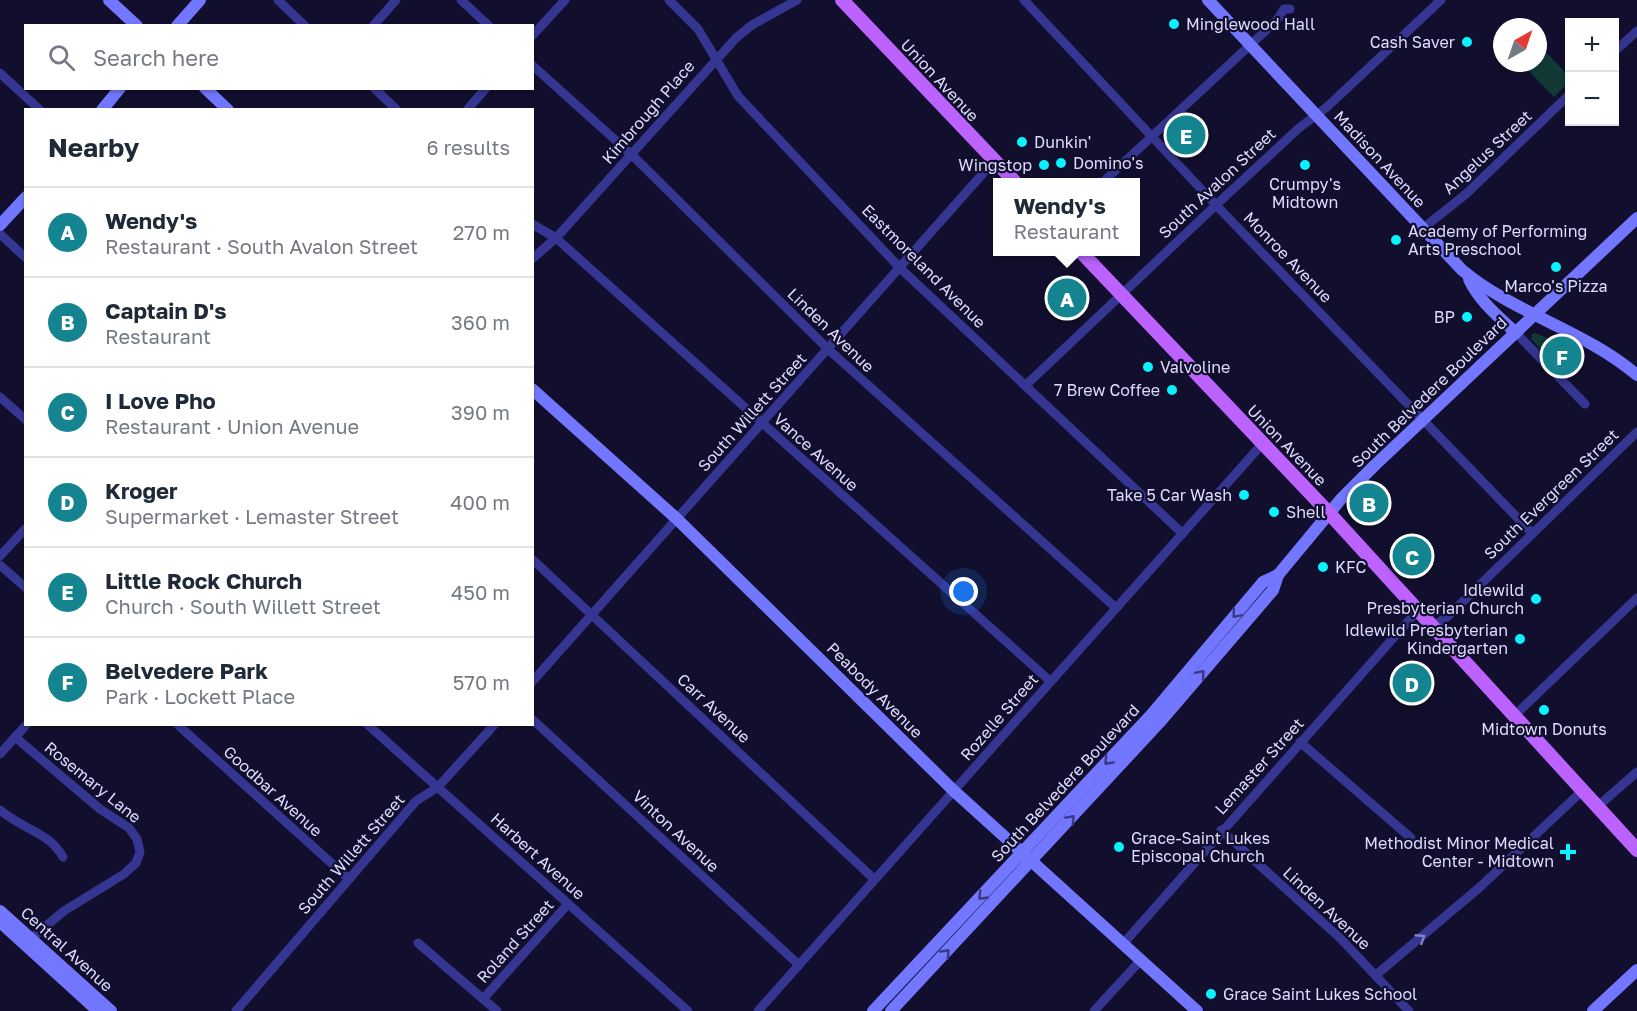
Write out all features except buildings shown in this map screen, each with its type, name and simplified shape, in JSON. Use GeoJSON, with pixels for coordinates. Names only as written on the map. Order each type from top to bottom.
{"type":"FeatureCollection","features":[{"type":"Feature","properties":{"kind":"main road","name":"Union Avenue"},"geometry":{"type":"LineString","coordinates":[[842,0],[1010,178]]}},
{"type":"Feature","properties":{"kind":"main road","name":"Union Avenue"},"geometry":{"type":"LineString","coordinates":[[1085,256],[1329,513],[1637,850]]}},
{"type":"Feature","properties":{"kind":"street"},"geometry":{"type":"LineString","coordinates":[[109,0],[135,24]]}},
{"type":"Feature","properties":{"kind":"street"},"geometry":{"type":"LineString","coordinates":[[179,24],[200,0]]}},
{"type":"Feature","properties":{"kind":"street"},"geometry":{"type":"LineString","coordinates":[[278,0],[303,24]]}},
{"type":"Feature","properties":{"kind":"street"},"geometry":{"type":"LineString","coordinates":[[375,24],[396,0]]}},
{"type":"Feature","properties":{"kind":"street"},"geometry":{"type":"LineString","coordinates":[[461,0],[487,24]]}},
{"type":"Feature","properties":{"kind":"street"},"geometry":{"type":"LineString","coordinates":[[534,34],[565,0]]}},
{"type":"Feature","properties":{"kind":"street","name":"Eastmoreland Avenue"},"geometry":{"type":"LineString","coordinates":[[669,0],[698,29],[738,96],[900,268],[1182,533]]}},
{"type":"Feature","properties":{"kind":"street","name":"Kimbrough Place"},"geometry":{"type":"LineString","coordinates":[[534,257],[556,238],[632,155],[716,58],[752,25],[797,0]]}},
{"type":"Feature","properties":{"kind":"street","name":"Monroe Avenue"},"geometry":{"type":"LineString","coordinates":[[1024,0],[1216,205],[1532,532]]}},
{"type":"Feature","properties":{"kind":"street","name":"Madison Avenue"},"geometry":{"type":"LineString","coordinates":[[1208,0],[1466,273],[1486,289],[1595,345],[1637,375]]}},
{"type":"Feature","properties":{"kind":"street","name":"South Avalon Street"},"geometry":{"type":"LineString","coordinates":[[1026,385],[1120,294],[1441,0]]}},
{"type":"Feature","properties":{"kind":"street"},"geometry":{"type":"LineString","coordinates":[[1108,178],[1277,20],[1283,19],[1291,7]]}},
{"type":"Feature","properties":{"kind":"street"},"geometry":{"type":"LineString","coordinates":[[1619,47],[1637,31]]}},
{"type":"Feature","properties":{"kind":"street","name":"Linden Avenue"},"geometry":{"type":"LineString","coordinates":[[534,67],[632,155],[828,349],[1116,608]]}},
{"type":"Feature","properties":{"kind":"street"},"geometry":{"type":"LineString","coordinates":[[0,73],[38,108]]}},
{"type":"Feature","properties":{"kind":"street"},"geometry":{"type":"LineString","coordinates":[[104,108],[118,90]]}},
{"type":"Feature","properties":{"kind":"street"},"geometry":{"type":"LineString","coordinates":[[208,90],[226,108]]}},
{"type":"Feature","properties":{"kind":"street"},"geometry":{"type":"LineString","coordinates":[[376,90],[395,108]]}},
{"type":"Feature","properties":{"kind":"street"},"geometry":{"type":"LineString","coordinates":[[469,108],[484,90]]}},
{"type":"Feature","properties":{"kind":"street","name":"Angelus Street"},"geometry":{"type":"LineString","coordinates":[[1422,229],[1466,194],[1565,98]]}},
{"type":"Feature","properties":{"kind":"street","name":"South Willett Street"},"geometry":{"type":"LineString","coordinates":[[534,680],[994,161]]}},
{"type":"Feature","properties":{"kind":"street"},"geometry":{"type":"LineString","coordinates":[[0,225],[24,199]]}},
{"type":"Feature","properties":{"kind":"street","name":"South Belvedere Boulevard"},"geometry":{"type":"LineString","coordinates":[[891,1011],[1151,715],[1263,582],[1278,575],[1329,513],[1423,419],[1637,218]]}},
{"type":"Feature","properties":{"kind":"street","name":"Vance Avenue"},"geometry":{"type":"LineString","coordinates":[[534,225],[556,238],[1050,681]]}},
{"type":"Feature","properties":{"kind":"street"},"geometry":{"type":"LineString","coordinates":[[0,234],[24,256]]}},
{"type":"Feature","properties":{"kind":"street"},"geometry":{"type":"LineString","coordinates":[[1466,273],[1474,290],[1585,404]]}},
{"type":"Feature","properties":{"kind":"street","name":"Peabody Avenue"},"geometry":{"type":"LineString","coordinates":[[534,391],[677,519],[954,791],[1197,1011]]}},
{"type":"Feature","properties":{"kind":"street"},"geometry":{"type":"LineString","coordinates":[[0,397],[24,418]]}},
{"type":"Feature","properties":{"kind":"street","name":"South Evergreen Street"},"geometry":{"type":"LineString","coordinates":[[1433,626],[1447,616],[1637,432]]}},
{"type":"Feature","properties":{"kind":"street","name":"Rozelle Street"},"geometry":{"type":"LineString","coordinates":[[759,1011],[1263,443]]}},
{"type":"Feature","properties":{"kind":"street"},"geometry":{"type":"LineString","coordinates":[[0,556],[24,530]]}},
{"type":"Feature","properties":{"kind":"street","name":"Carr Avenue"},"geometry":{"type":"LineString","coordinates":[[534,561],[874,879]]}},
{"type":"Feature","properties":{"kind":"street"},"geometry":{"type":"LineString","coordinates":[[0,565],[24,586]]}},
{"type":"Feature","properties":{"kind":"street"},"geometry":{"type":"LineString","coordinates":[[1515,716],[1637,598]]}},
{"type":"Feature","properties":{"kind":"street","name":"Lemaster Street"},"geometry":{"type":"LineString","coordinates":[[1123,944],[1221,830],[1418,610]]}},
{"type":"Feature","properties":{"kind":"street","name":"Vinton Avenue"},"geometry":{"type":"LineString","coordinates":[[534,721],[799,965]]}},
{"type":"Feature","properties":{"kind":"street"},"geometry":{"type":"LineString","coordinates":[[0,754],[25,726]]}},
{"type":"Feature","properties":{"kind":"street","name":"Goodbar Avenue"},"geometry":{"type":"LineString","coordinates":[[179,726],[349,879]]}},
{"type":"Feature","properties":{"kind":"street","name":"Harbert Avenue"},"geometry":{"type":"LineString","coordinates":[[369,726],[688,1011]]}},
{"type":"Feature","properties":{"kind":"street","name":"South Willett Street"},"geometry":{"type":"LineString","coordinates":[[236,1011],[416,801],[438,787],[493,726]]}},
{"type":"Feature","properties":{"kind":"street","name":"Rosemary Lane"},"geometry":{"type":"LineString","coordinates":[[15,737],[99,809],[129,828],[138,839],[140,852],[136,863],[124,874],[64,911],[28,941]]}},
{"type":"Feature","properties":{"kind":"street"},"geometry":{"type":"LineString","coordinates":[[1300,742],[1411,838]]}},
{"type":"Feature","properties":{"kind":"street"},"geometry":{"type":"LineString","coordinates":[[1598,807],[1637,772]]}},
{"type":"Feature","properties":{"kind":"street"},"geometry":{"type":"LineString","coordinates":[[1376,975],[1413,943],[1429,933],[1582,791]]}},
{"type":"Feature","properties":{"kind":"street"},"geometry":{"type":"LineString","coordinates":[[0,810],[16,824],[55,843],[63,857]]}},
{"type":"Feature","properties":{"kind":"street","name":"Linden Avenue"},"geometry":{"type":"LineString","coordinates":[[1221,830],[1341,939],[1409,1011]]}},
{"type":"Feature","properties":{"kind":"street","name":"South Belvedere Boulevard"},"geometry":{"type":"LineString","coordinates":[[873,1011],[907,972],[1027,858]]}},
{"type":"Feature","properties":{"kind":"street","name":"Roland Street"},"geometry":{"type":"LineString","coordinates":[[483,999],[568,904]]}},
{"type":"Feature","properties":{"kind":"street","name":"Central Avenue"},"geometry":{"type":"LineString","coordinates":[[0,911],[99,1011]]}},
{"type":"Feature","properties":{"kind":"street","name":"Central Avenue"},"geometry":{"type":"LineString","coordinates":[[0,922],[28,941],[111,1011]]}},
{"type":"Feature","properties":{"kind":"street"},"geometry":{"type":"LineString","coordinates":[[418,942],[497,1011]]}},
{"type":"Feature","properties":{"kind":"street"},"geometry":{"type":"LineString","coordinates":[[1094,1011],[1140,961]]}},
{"type":"Feature","properties":{"kind":"street"},"geometry":{"type":"LineString","coordinates":[[1593,1011],[1637,970]]}},
{"type":"Feature","properties":{"kind":"street"},"geometry":{"type":"LineString","coordinates":[[907,972],[918,982]]}},
{"type":"Feature","properties":{"kind":"green space"},"geometry":{"type":"Polygon","coordinates":[[[1547,53],[1565,72],[1565,86],[1554,97],[1530,72],[1547,72],[1547,53]]]}},
{"type":"Feature","properties":{"kind":"green space"},"geometry":{"type":"Polygon","coordinates":[[[1535,333],[1581,351],[1561,370],[1531,339],[1532,334],[1535,333]]]}},
{"type":"Feature","properties":{"kind":"place","name":"Minglewood Hall"},"geometry":{"type":"Point","coordinates":[1174,24]}},
{"type":"Feature","properties":{"kind":"place","name":"Cash Saver"},"geometry":{"type":"Point","coordinates":[1467,42]}},
{"type":"Feature","properties":{"kind":"place","name":"Little Rock Church"},"geometry":{"type":"Point","coordinates":[1186,135]}},
{"type":"Feature","properties":{"kind":"place","name":"Dunkin'"},"geometry":{"type":"Point","coordinates":[1022,142]}},
{"type":"Feature","properties":{"kind":"place","name":"Domino's"},"geometry":{"type":"Point","coordinates":[1061,163]}},
{"type":"Feature","properties":{"kind":"place","name":"Wingstop"},"geometry":{"type":"Point","coordinates":[1044,165]}},
{"type":"Feature","properties":{"kind":"place","name":"Crumpy's Midtown"},"geometry":{"type":"Point","coordinates":[1305,165]}},
{"type":"Feature","properties":{"kind":"place","name":"Academy of Performing Arts Preschool"},"geometry":{"type":"Point","coordinates":[1396,240]}},
{"type":"Feature","properties":{"kind":"place","name":"Marco's Pizza"},"geometry":{"type":"Point","coordinates":[1556,267]}},
{"type":"Feature","properties":{"kind":"place","name":"Wendy's"},"geometry":{"type":"Point","coordinates":[1067,298]}},
{"type":"Feature","properties":{"kind":"place","name":"BP"},"geometry":{"type":"Point","coordinates":[1467,317]}},
{"type":"Feature","properties":{"kind":"place","name":"Belvedere Park"},"geometry":{"type":"Point","coordinates":[1562,356]}},
{"type":"Feature","properties":{"kind":"place","name":"Valvoline"},"geometry":{"type":"Point","coordinates":[1148,367]}},
{"type":"Feature","properties":{"kind":"place","name":"7 Brew Coffee"},"geometry":{"type":"Point","coordinates":[1172,390]}},
{"type":"Feature","properties":{"kind":"place","name":"Take 5 Car Wash"},"geometry":{"type":"Point","coordinates":[1244,495]}},
{"type":"Feature","properties":{"kind":"place","name":"Captain D's"},"geometry":{"type":"Point","coordinates":[1369,503]}},
{"type":"Feature","properties":{"kind":"place","name":"Shell"},"geometry":{"type":"Point","coordinates":[1274,512]}},
{"type":"Feature","properties":{"kind":"place","name":"I Love Pho"},"geometry":{"type":"Point","coordinates":[1412,556]}},
{"type":"Feature","properties":{"kind":"place","name":"KFC"},"geometry":{"type":"Point","coordinates":[1323,567]}},
{"type":"Feature","properties":{"kind":"place","name":"Idlewild Presbyterian Church"},"geometry":{"type":"Point","coordinates":[1536,599]}},
{"type":"Feature","properties":{"kind":"place","name":"Idlewild Presbyterian Kindergarten"},"geometry":{"type":"Point","coordinates":[1520,639]}},
{"type":"Feature","properties":{"kind":"place","name":"Kroger"},"geometry":{"type":"Point","coordinates":[1412,683]}},
{"type":"Feature","properties":{"kind":"place","name":"Midtown Donuts"},"geometry":{"type":"Point","coordinates":[1544,710]}},
{"type":"Feature","properties":{"kind":"place","name":"Grace-Saint Lukes Episcopal Church"},"geometry":{"type":"Point","coordinates":[1119,847]}},
{"type":"Feature","properties":{"kind":"place","name":"Methodist Minor Medical Center - Midtown"},"geometry":{"type":"Point","coordinates":[1568,852]}},
{"type":"Feature","properties":{"kind":"place","name":"Grace Saint Lukes School"},"geometry":{"type":"Point","coordinates":[1211,994]}}]}
